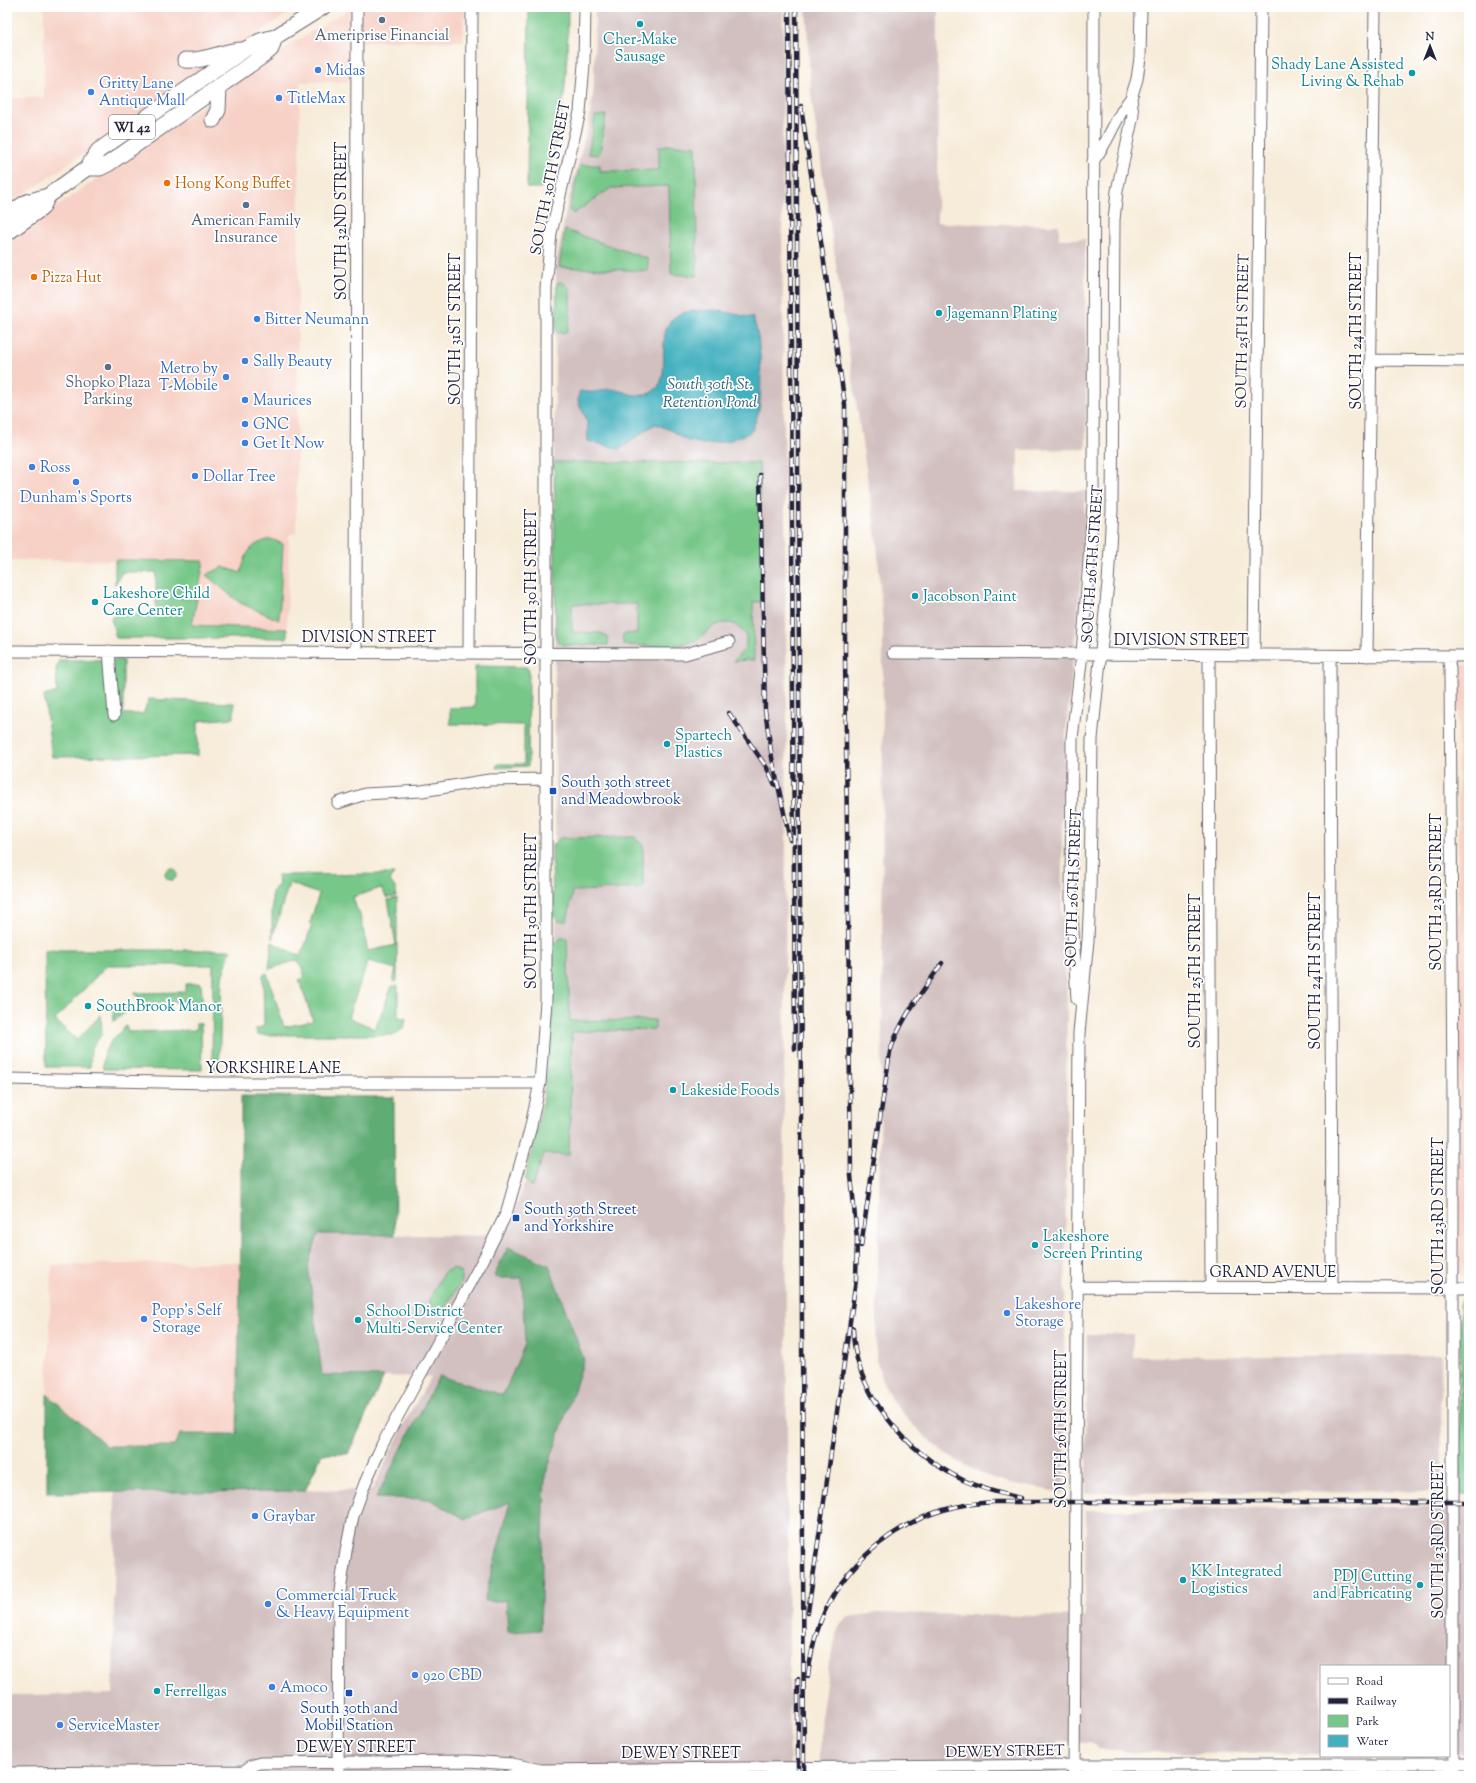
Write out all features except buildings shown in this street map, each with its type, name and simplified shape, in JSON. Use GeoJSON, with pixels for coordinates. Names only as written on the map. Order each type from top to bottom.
{"type":"FeatureCollection","features":[{"type":"Feature","properties":{"kind":"main road","name":"WI 42"},"geometry":{"type":"LineString","coordinates":[[7,215],[27,202],[48,196],[87,168],[98,151],[244,50],[260,41],[275,37],[323,7]]}},
{"type":"Feature","properties":{"kind":"main road","name":"WI 42"},"geometry":{"type":"LineString","coordinates":[[87,168],[100,168],[108,164],[197,103],[267,53],[272,46],[275,37]]}},
{"type":"Feature","properties":{"kind":"main road"},"geometry":{"type":"LineString","coordinates":[[185,60],[196,60],[230,50],[244,50]]}},
{"type":"Feature","properties":{"kind":"main road"},"geometry":{"type":"LineString","coordinates":[[213,120],[218,110],[219,87]]}},
{"type":"Feature","properties":{"kind":"main road"},"geometry":{"type":"LineString","coordinates":[[188,89],[197,103]]}},
{"type":"Feature","properties":{"kind":"main road","name":"WI 42"},"geometry":{"type":"LineString","coordinates":[[7,233],[42,208],[48,196]]}},
{"type":"Feature","properties":{"kind":"street","name":"SOUTH 32ND STREET"},"geometry":{"type":"LineString","coordinates":[[356,652],[357,7]]}},
{"type":"Feature","properties":{"kind":"street","name":"SOUTH 31ST STREET"},"geometry":{"type":"LineString","coordinates":[[469,652],[472,7]]}},
{"type":"Feature","properties":{"kind":"street","name":"SOUTH 30TH STREET"},"geometry":{"type":"LineString","coordinates":[[338,1776],[340,1598],[346,1551],[353,1516],[365,1483],[383,1443],[483,1260],[506,1214],[530,1130],[540,1083],[546,1001],[546,288],[551,233],[580,112],[584,64],[585,7]]}},
{"type":"Feature","properties":{"kind":"street","name":"SOUTH 26TH STREET"},"geometry":{"type":"LineString","coordinates":[[1074,1771],[1076,1287],[1079,1033],[1071,898],[1072,738],[1082,654],[1092,506],[1094,7]]}},
{"type":"Feature","properties":{"kind":"street","name":"SOUTH 26TH STREET"},"geometry":{"type":"LineString","coordinates":[[1093,161],[1102,150],[1122,109],[1131,98],[1137,79],[1140,58],[1141,7]]}},
{"type":"Feature","properties":{"kind":"street","name":"SOUTH 25TH STREET"},"geometry":{"type":"LineString","coordinates":[[1254,655],[1261,7]]}},
{"type":"Feature","properties":{"kind":"street","name":"SOUTH 24TH STREET"},"geometry":{"type":"LineString","coordinates":[[1367,656],[1375,7]]}},
{"type":"Feature","properties":{"kind":"street","name":"SOUTH 26TH STREET"},"geometry":{"type":"LineString","coordinates":[[1079,1033],[1090,902],[1092,740],[1108,583],[1112,510],[1114,220],[1117,191],[1133,115],[1131,98]]}},
{"type":"Feature","properties":{"kind":"street"},"geometry":{"type":"LineString","coordinates":[[1371,360],[1469,361]]}},
{"type":"Feature","properties":{"kind":"street","name":"DIVISION STREET"},"geometry":{"type":"LineString","coordinates":[[7,651],[545,652],[685,654],[729,642]]}},
{"type":"Feature","properties":{"kind":"street"},"geometry":{"type":"LineString","coordinates":[[109,651],[114,715]]}},
{"type":"Feature","properties":{"kind":"street","name":"DIVISION STREET"},"geometry":{"type":"LineString","coordinates":[[893,653],[1469,656]]}},
{"type":"Feature","properties":{"kind":"street","name":"SOUTH 25TH STREET"},"geometry":{"type":"LineString","coordinates":[[1209,655],[1211,1287]]}},
{"type":"Feature","properties":{"kind":"street","name":"SOUTH 24TH STREET"},"geometry":{"type":"LineString","coordinates":[[1330,656],[1332,1287]]}},
{"type":"Feature","properties":{"kind":"street","name":"SOUTH 23RD STREET"},"geometry":{"type":"LineString","coordinates":[[1448,656],[1450,669],[1453,1288],[1453,1776]]}},
{"type":"Feature","properties":{"kind":"street"},"geometry":{"type":"LineString","coordinates":[[338,803],[366,794],[422,791],[489,780],[546,779]]}},
{"type":"Feature","properties":{"kind":"street","name":"YORKSHIRE LANE"},"geometry":{"type":"LineString","coordinates":[[7,1079],[212,1083],[540,1083]]}},
{"type":"Feature","properties":{"kind":"street","name":"GRAND AVENUE"},"geometry":{"type":"LineString","coordinates":[[1076,1287],[1469,1288]]}},
{"type":"Feature","properties":{"kind":"street","name":"DEWEY STREET"},"geometry":{"type":"LineString","coordinates":[[7,1773],[248,1773],[251,1766],[260,1763],[338,1762],[478,1762],[521,1766],[541,1770]]}},
{"type":"Feature","properties":{"kind":"street","name":"DEWEY STREET"},"geometry":{"type":"LineString","coordinates":[[508,1776],[541,1770],[1074,1771],[1469,1765]]}},
{"type":"Feature","properties":{"kind":"shaded area"},"geometry":{"type":"Polygon","coordinates":[[[44,7],[297,7],[7,206],[7,98],[44,98],[44,7]]]}},
{"type":"Feature","properties":{"kind":"shaded area"},"geometry":{"type":"Polygon","coordinates":[[[353,7],[464,7],[463,41],[351,41],[350,82],[300,82],[296,533],[289,535],[287,629],[192,625],[203,561],[7,560],[7,241],[296,41],[353,7]]]}},
{"type":"Feature","properties":{"kind":"shaded area"},"geometry":{"type":"Polygon","coordinates":[[[595,7],[783,7],[782,223],[787,715],[784,1098],[790,1776],[7,1776],[7,1695],[113,1694],[115,1492],[372,1490],[408,1416],[431,1377],[237,1374],[241,1233],[506,1236],[532,1161],[543,1122],[556,1005],[554,462],[557,258],[567,205],[589,122],[594,86],[595,7]]]}},
{"type":"Feature","properties":{"kind":"shaded area"},"geometry":{"type":"Polygon","coordinates":[[[806,7],[938,7],[937,223],[1059,225],[1059,239],[1085,239],[1086,449],[1018,450],[1017,491],[1085,491],[1083,556],[1065,743],[1062,801],[1062,912],[1067,997],[1064,1493],[1010,1483],[984,1475],[954,1459],[932,1443],[909,1421],[891,1399],[881,1377],[876,1357],[882,1035],[883,626],[877,544],[811,94],[806,7]]]}},
{"type":"Feature","properties":{"kind":"shaded area"},"geometry":{"type":"Polygon","coordinates":[[[1469,664],[1469,1279],[1459,1274],[1458,675],[1460,665],[1469,664]]]}},
{"type":"Feature","properties":{"kind":"shaded area","name":"Popp's Self Storage"},"geometry":{"type":"Polygon","coordinates":[[[241,1262],[237,1435],[180,1434],[174,1446],[107,1446],[47,1394],[52,1265],[241,1262]]]}},
{"type":"Feature","properties":{"kind":"shaded area"},"geometry":{"type":"Polygon","coordinates":[[[1133,1334],[1133,1357],[1441,1355],[1442,1491],[1086,1493],[1087,1335],[1133,1334]]]}},
{"type":"Feature","properties":{"kind":"shaded area"},"geometry":{"type":"Polygon","coordinates":[[[1401,1506],[1469,1508],[1469,1754],[1450,1754],[1450,1665],[1320,1665],[1320,1754],[1140,1752],[1099,1749],[1090,1742],[1058,1742],[1059,1776],[819,1776],[822,1711],[829,1663],[839,1626],[849,1617],[876,1613],[1085,1617],[1086,1510],[1401,1506]]]}},
{"type":"Feature","properties":{"kind":"green space"},"geometry":{"type":"Polygon","coordinates":[[[529,7],[568,7],[564,99],[555,144],[541,188],[527,188],[529,7]]]}},
{"type":"Feature","properties":{"kind":"green space"},"geometry":{"type":"Polygon","coordinates":[[[606,115],[600,153],[598,155],[588,154],[595,116],[606,115]]]}},
{"type":"Feature","properties":{"kind":"green space"},"geometry":{"type":"Polygon","coordinates":[[[659,146],[696,146],[697,276],[671,274],[669,186],[611,188],[573,214],[569,210],[580,165],[600,165],[600,171],[659,170],[659,146]]]}},
{"type":"Feature","properties":{"kind":"green space"},"geometry":{"type":"Polygon","coordinates":[[[565,230],[648,259],[648,271],[559,267],[565,230]]]}},
{"type":"Feature","properties":{"kind":"green space"},"geometry":{"type":"Polygon","coordinates":[[[557,283],[564,283],[570,289],[570,317],[567,332],[558,333],[556,331],[557,283]]]}},
{"type":"Feature","properties":{"kind":"green space"},"geometry":{"type":"Polygon","coordinates":[[[554,462],[759,463],[762,602],[753,602],[754,660],[733,661],[746,648],[746,634],[732,623],[716,625],[696,640],[683,644],[667,646],[624,645],[622,637],[624,634],[637,633],[637,604],[572,604],[572,632],[601,633],[608,638],[608,645],[563,645],[556,639],[554,462]]]}},
{"type":"Feature","properties":{"kind":"green space"},"geometry":{"type":"Polygon","coordinates":[[[271,539],[283,544],[279,620],[240,603],[206,575],[223,567],[241,573],[250,550],[258,544],[271,539]]]}},
{"type":"Feature","properties":{"kind":"green space"},"geometry":{"type":"Polygon","coordinates":[[[115,560],[204,561],[192,625],[287,629],[287,638],[116,638],[111,618],[115,615],[156,614],[156,572],[122,572],[115,585],[115,560]]]}},
{"type":"Feature","properties":{"kind":"green space"},"geometry":{"type":"Polygon","coordinates":[[[59,660],[123,660],[123,714],[143,714],[149,699],[234,703],[234,718],[198,721],[198,755],[52,757],[44,696],[57,692],[56,670],[59,660]]]}},
{"type":"Feature","properties":{"kind":"green space"},"geometry":{"type":"Polygon","coordinates":[[[475,666],[526,667],[529,669],[528,766],[496,768],[498,764],[524,764],[524,725],[450,724],[450,708],[475,707],[475,666]]]}},
{"type":"Feature","properties":{"kind":"green space"},"geometry":{"type":"Polygon","coordinates":[[[635,837],[643,846],[643,888],[573,891],[567,921],[558,921],[553,916],[552,845],[560,838],[635,837]]]}},
{"type":"Feature","properties":{"kind":"green space"},"geometry":{"type":"Polygon","coordinates":[[[169,868],[173,868],[177,874],[173,880],[169,880],[165,876],[165,872],[169,868]]]}},
{"type":"Feature","properties":{"kind":"green space"},"geometry":{"type":"Polygon","coordinates":[[[394,874],[390,881],[396,889],[396,896],[387,898],[381,888],[353,897],[357,910],[359,911],[368,951],[396,945],[388,900],[397,898],[397,981],[393,982],[396,969],[368,961],[348,1017],[375,1029],[392,986],[398,986],[398,1017],[406,1019],[404,1028],[394,1035],[257,1035],[256,1029],[264,1026],[263,975],[267,973],[284,1027],[313,1021],[299,980],[305,977],[298,960],[269,969],[272,942],[301,956],[312,925],[310,923],[319,894],[289,883],[272,939],[272,892],[279,884],[277,875],[394,874]]]}},
{"type":"Feature","properties":{"kind":"green space"},"geometry":{"type":"Polygon","coordinates":[[[561,938],[567,938],[570,1021],[655,1020],[655,1029],[572,1032],[569,1155],[544,1154],[532,1187],[525,1180],[543,1102],[553,993],[552,945],[561,938]]]}},
{"type":"Feature","properties":{"kind":"green space"},"geometry":{"type":"Polygon","coordinates":[[[45,950],[231,950],[222,977],[219,1068],[212,1068],[213,965],[107,965],[55,1020],[77,1040],[101,1015],[102,1034],[91,1049],[90,1067],[46,1067],[45,950]]]}},
{"type":"Feature","properties":{"kind":"green space"},"geometry":{"type":"Polygon","coordinates":[[[201,983],[203,1009],[196,1009],[196,1001],[143,1003],[134,993],[185,992],[186,984],[201,983]]]}},
{"type":"Feature","properties":{"kind":"green space"},"geometry":{"type":"Polygon","coordinates":[[[122,1006],[136,1010],[126,1012],[114,1021],[113,1012],[122,1006]]]}},
{"type":"Feature","properties":{"kind":"green space"},"geometry":{"type":"Polygon","coordinates":[[[196,1023],[201,1024],[202,1070],[103,1069],[104,1055],[108,1045],[126,1026],[129,1032],[196,1030],[196,1023]]]}},
{"type":"Feature","properties":{"kind":"green space"},"geometry":{"type":"Polygon","coordinates":[[[241,1096],[394,1097],[395,1235],[318,1234],[308,1265],[322,1375],[384,1376],[348,1454],[322,1454],[305,1491],[47,1493],[47,1394],[107,1446],[174,1446],[180,1434],[237,1434],[241,1233],[241,1096]]]}},
{"type":"Feature","properties":{"kind":"green space"},"geometry":{"type":"Polygon","coordinates":[[[508,1247],[549,1265],[584,1360],[545,1476],[540,1630],[508,1632],[506,1601],[484,1601],[510,1502],[465,1519],[429,1499],[376,1498],[439,1376],[503,1395],[525,1344],[522,1278],[498,1278],[494,1276],[508,1247]]]}},
{"type":"Feature","properties":{"kind":"green space"},"geometry":{"type":"Polygon","coordinates":[[[453,1268],[461,1272],[461,1282],[443,1311],[435,1311],[430,1304],[430,1298],[444,1272],[453,1268]]]}},
{"type":"Feature","properties":{"kind":"green space"},"geometry":{"type":"Polygon","coordinates":[[[1469,1298],[1469,1493],[1460,1493],[1460,1305],[1462,1300],[1469,1298]]]}},
{"type":"Feature","properties":{"kind":"water","name":"South 30th St. Retention Pond"},"geometry":{"type":"Polygon","coordinates":[[[715,310],[753,318],[756,327],[760,350],[761,387],[758,412],[751,432],[726,442],[703,444],[685,440],[672,431],[656,424],[620,449],[588,441],[587,422],[578,400],[580,391],[594,392],[610,389],[631,394],[644,395],[655,390],[661,382],[665,335],[668,324],[676,316],[685,312],[715,310]]]}},
{"type":"Feature","properties":{"kind":"railway"},"geometry":{"type":"LineString","coordinates":[[789,7],[795,1049]]}},
{"type":"Feature","properties":{"kind":"railway"},"geometry":{"type":"LineString","coordinates":[[796,7],[804,1776]]}},
{"type":"Feature","properties":{"kind":"railway"},"geometry":{"type":"LineString","coordinates":[[801,106],[845,405],[845,657],[851,1175],[857,1239],[856,1280],[808,1612]]}},
{"type":"Feature","properties":{"kind":"railway"},"geometry":{"type":"LineString","coordinates":[[760,475],[765,710],[772,758],[790,840]]}},
{"type":"Feature","properties":{"kind":"railway"},"geometry":{"type":"LineString","coordinates":[[729,713],[767,768],[775,785]]}},
{"type":"Feature","properties":{"kind":"railway"},"geometry":{"type":"LineString","coordinates":[[861,1246],[890,1052],[894,1040],[906,1017],[942,963]]}},
{"type":"Feature","properties":{"kind":"railway"},"geometry":{"type":"LineString","coordinates":[[853,1328],[855,1352],[862,1375],[873,1397],[887,1418],[904,1437],[922,1454],[963,1480],[992,1491],[1021,1498]]}},
{"type":"Feature","properties":{"kind":"railway"},"geometry":{"type":"LineString","coordinates":[[808,1676],[814,1643],[825,1611],[836,1591],[850,1572],[865,1556],[902,1528],[922,1518],[949,1508],[968,1504],[994,1502],[1469,1502]]}},
{"type":"Feature","properties":{"kind":"railway"},"geometry":{"type":"LineString","coordinates":[[798,1679],[798,1776]]}},
{"type":"Feature","properties":{"kind":"place","name":"Ameriprise Financial"},"geometry":{"type":"Point","coordinates":[382,20]}},
{"type":"Feature","properties":{"kind":"place","name":"Cher-Make Sausage"},"geometry":{"type":"Point","coordinates":[640,24]}},
{"type":"Feature","properties":{"kind":"place","name":"Midas"},"geometry":{"type":"Point","coordinates":[318,70]}},
{"type":"Feature","properties":{"kind":"place","name":"Shady Lane Assisted Living & Rehab"},"geometry":{"type":"Point","coordinates":[1412,73]}},
{"type":"Feature","properties":{"kind":"place","name":"Gritty Lane Antique Mall"},"geometry":{"type":"Point","coordinates":[91,92]}},
{"type":"Feature","properties":{"kind":"place","name":"TitleMax"},"geometry":{"type":"Point","coordinates":[279,98]}},
{"type":"Feature","properties":{"kind":"place","name":"Hong Kong Buffet"},"geometry":{"type":"Point","coordinates":[167,183]}},
{"type":"Feature","properties":{"kind":"place","name":"American Family Insurance"},"geometry":{"type":"Point","coordinates":[246,205]}},
{"type":"Feature","properties":{"kind":"place","name":"Pizza Hut"},"geometry":{"type":"Point","coordinates":[34,277]}},
{"type":"Feature","properties":{"kind":"place","name":"Jagemann Plating"},"geometry":{"type":"Point","coordinates":[939,313]}},
{"type":"Feature","properties":{"kind":"place","name":"Bitter Neumann"},"geometry":{"type":"Point","coordinates":[257,319]}},
{"type":"Feature","properties":{"kind":"place","name":"Sally Beauty"},"geometry":{"type":"Point","coordinates":[245,361]}},
{"type":"Feature","properties":{"kind":"place","name":"Shopko Plaza Parking"},"geometry":{"type":"Point","coordinates":[108,367]}},
{"type":"Feature","properties":{"kind":"place","name":"Metro by T-Mobile"},"geometry":{"type":"Point","coordinates":[226,377]}},
{"type":"Feature","properties":{"kind":"place","name":"Maurices"},"geometry":{"type":"Point","coordinates":[245,400]}},
{"type":"Feature","properties":{"kind":"place","name":"GNC"},"geometry":{"type":"Point","coordinates":[245,424]}},
{"type":"Feature","properties":{"kind":"place","name":"Get It Now"},"geometry":{"type":"Point","coordinates":[245,443]}},
{"type":"Feature","properties":{"kind":"place","name":"Ross"},"geometry":{"type":"Point","coordinates":[32,467]}},
{"type":"Feature","properties":{"kind":"place","name":"Dollar Tree"},"geometry":{"type":"Point","coordinates":[195,476]}},
{"type":"Feature","properties":{"kind":"place","name":"Dunham's Sports"},"geometry":{"type":"Point","coordinates":[76,482]}},
{"type":"Feature","properties":{"kind":"place","name":"Jacobson Paint"},"geometry":{"type":"Point","coordinates":[915,596]}},
{"type":"Feature","properties":{"kind":"place","name":"Lakeshore Child Care Center"},"geometry":{"type":"Point","coordinates":[95,602]}},
{"type":"Feature","properties":{"kind":"place","name":"Spartech Plastics"},"geometry":{"type":"Point","coordinates":[667,744]}},
{"type":"Feature","properties":{"kind":"place","name":"South 30th street and Meadowbrook"},"geometry":{"type":"Point","coordinates":[553,791]}},
{"type":"Feature","properties":{"kind":"place","name":"SouthBrook Manor"},"geometry":{"type":"Point","coordinates":[88,1006]}},
{"type":"Feature","properties":{"kind":"place","name":"Lakeside Foods"},"geometry":{"type":"Point","coordinates":[673,1090]}},
{"type":"Feature","properties":{"kind":"place","name":"South 30th Street and Yorkshire"},"geometry":{"type":"Point","coordinates":[516,1218]}},
{"type":"Feature","properties":{"kind":"place","name":"Lakeshore Screen Printing"},"geometry":{"type":"Point","coordinates":[1035,1245]}},
{"type":"Feature","properties":{"kind":"place","name":"Lakeshore Storage"},"geometry":{"type":"Point","coordinates":[1007,1313]}},
{"type":"Feature","properties":{"kind":"place","name":"Popp's Self Storage"},"geometry":{"type":"Point","coordinates":[144,1319]}},
{"type":"Feature","properties":{"kind":"place","name":"School District Multi-Service Center"},"geometry":{"type":"Point","coordinates":[358,1320]}},
{"type":"Feature","properties":{"kind":"place","name":"Graybar"},"geometry":{"type":"Point","coordinates":[255,1516]}},
{"type":"Feature","properties":{"kind":"place","name":"KK Integrated Logistics"},"geometry":{"type":"Point","coordinates":[1183,1580]}},
{"type":"Feature","properties":{"kind":"place","name":"PDJ Cutting and Fabricating"},"geometry":{"type":"Point","coordinates":[1420,1585]}},
{"type":"Feature","properties":{"kind":"place","name":"Commercial Truck & Heavy Equipment"},"geometry":{"type":"Point","coordinates":[268,1604]}},
{"type":"Feature","properties":{"kind":"place","name":"920 CBD"},"geometry":{"type":"Point","coordinates":[415,1675]}},
{"type":"Feature","properties":{"kind":"place","name":"Amoco"},"geometry":{"type":"Point","coordinates":[272,1687]}},
{"type":"Feature","properties":{"kind":"place","name":"Ferrellgas"},"geometry":{"type":"Point","coordinates":[157,1691]}},
{"type":"Feature","properties":{"kind":"place","name":"South 30th and Mobil Station"},"geometry":{"type":"Point","coordinates":[349,1693]}},
{"type":"Feature","properties":{"kind":"place","name":"ServiceMaster"},"geometry":{"type":"Point","coordinates":[60,1725]}}]}
